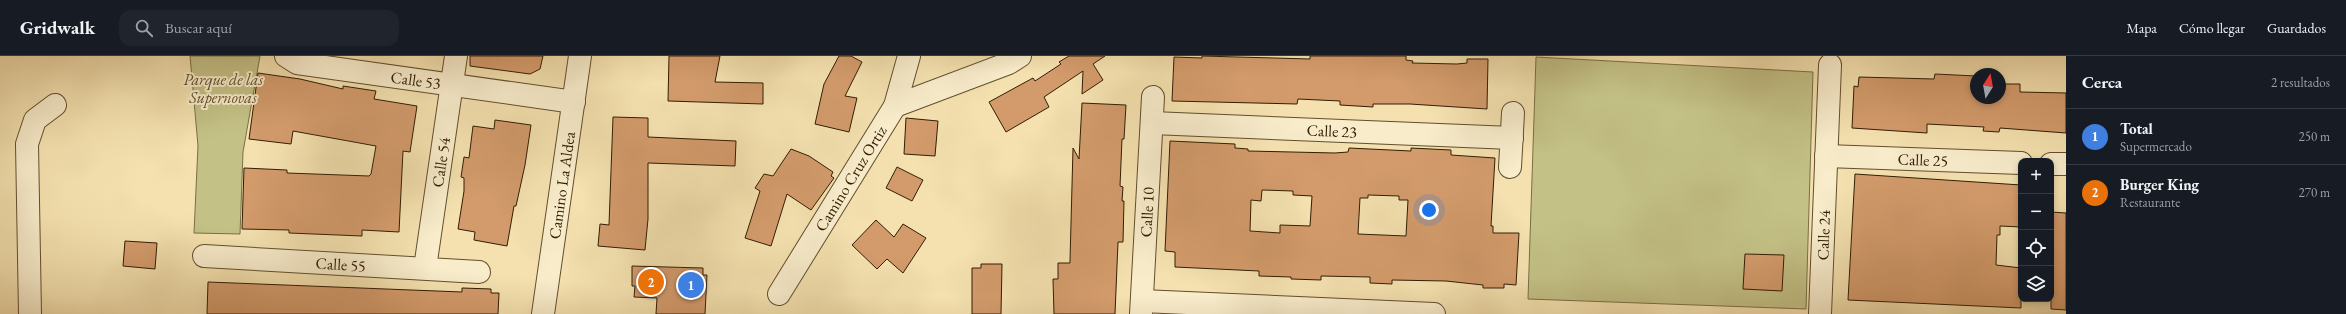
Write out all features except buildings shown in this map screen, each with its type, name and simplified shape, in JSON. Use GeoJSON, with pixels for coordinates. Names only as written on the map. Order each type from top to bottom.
{"type":"FeatureCollection","features":[{"type":"Feature","properties":{"kind":"street","name":"Calle 53"},"geometry":{"type":"LineString","coordinates":[[286,56],[297,63],[574,102]]}},
{"type":"Feature","properties":{"kind":"street","name":"Calle 54"},"geometry":{"type":"LineString","coordinates":[[425,268],[456,56]]}},
{"type":"Feature","properties":{"kind":"street","name":"Camino La Aldea"},"geometry":{"type":"LineString","coordinates":[[543,314],[580,56]]}},
{"type":"Feature","properties":{"kind":"street","name":"Camino Cruz Ortiz"},"geometry":{"type":"LineString","coordinates":[[779,294],[895,106],[909,56]]}},
{"type":"Feature","properties":{"kind":"street"},"geometry":{"type":"LineString","coordinates":[[895,106],[1009,63],[1020,56]]}},
{"type":"Feature","properties":{"kind":"street","name":"Calle 24"},"geometry":{"type":"LineString","coordinates":[[1820,314],[1830,65]]}},
{"type":"Feature","properties":{"kind":"street","name":"Calle 10"},"geometry":{"type":"LineString","coordinates":[[1142,308],[1153,97]]}},
{"type":"Feature","properties":{"kind":"street"},"geometry":{"type":"LineString","coordinates":[[30,314],[27,144],[35,120],[55,105]]}},
{"type":"Feature","properties":{"kind":"street"},"geometry":{"type":"LineString","coordinates":[[1510,167],[1513,113]]}},
{"type":"Feature","properties":{"kind":"street","name":"Calle 23"},"geometry":{"type":"LineString","coordinates":[[1152,122],[1512,138]]}},
{"type":"Feature","properties":{"kind":"street","name":"Calle 25"},"geometry":{"type":"LineString","coordinates":[[1826,156],[2018,163]]}},
{"type":"Feature","properties":{"kind":"street"},"geometry":{"type":"LineString","coordinates":[[2054,164],[2066,164]]}},
{"type":"Feature","properties":{"kind":"street","name":"Calle 55"},"geometry":{"type":"LineString","coordinates":[[204,256],[479,272]]}},
{"type":"Feature","properties":{"kind":"street"},"geometry":{"type":"LineString","coordinates":[[1142,308],[1434,314]]}},
{"type":"Feature","properties":{"kind":"green space","name":"Parque de las Supernovas"},"geometry":{"type":"Polygon","coordinates":[[[190,56],[260,56],[243,152],[240,234],[194,233],[198,146],[190,56]]]}},
{"type":"Feature","properties":{"kind":"green space"},"geometry":{"type":"Polygon","coordinates":[[[1536,57],[1813,72],[1806,309],[1528,299],[1536,57]]]}},
{"type":"Feature","properties":{"kind":"place","name":"Burger King"},"geometry":{"type":"Point","coordinates":[651,282]}},
{"type":"Feature","properties":{"kind":"place","name":"Total"},"geometry":{"type":"Point","coordinates":[691,285]}}]}
